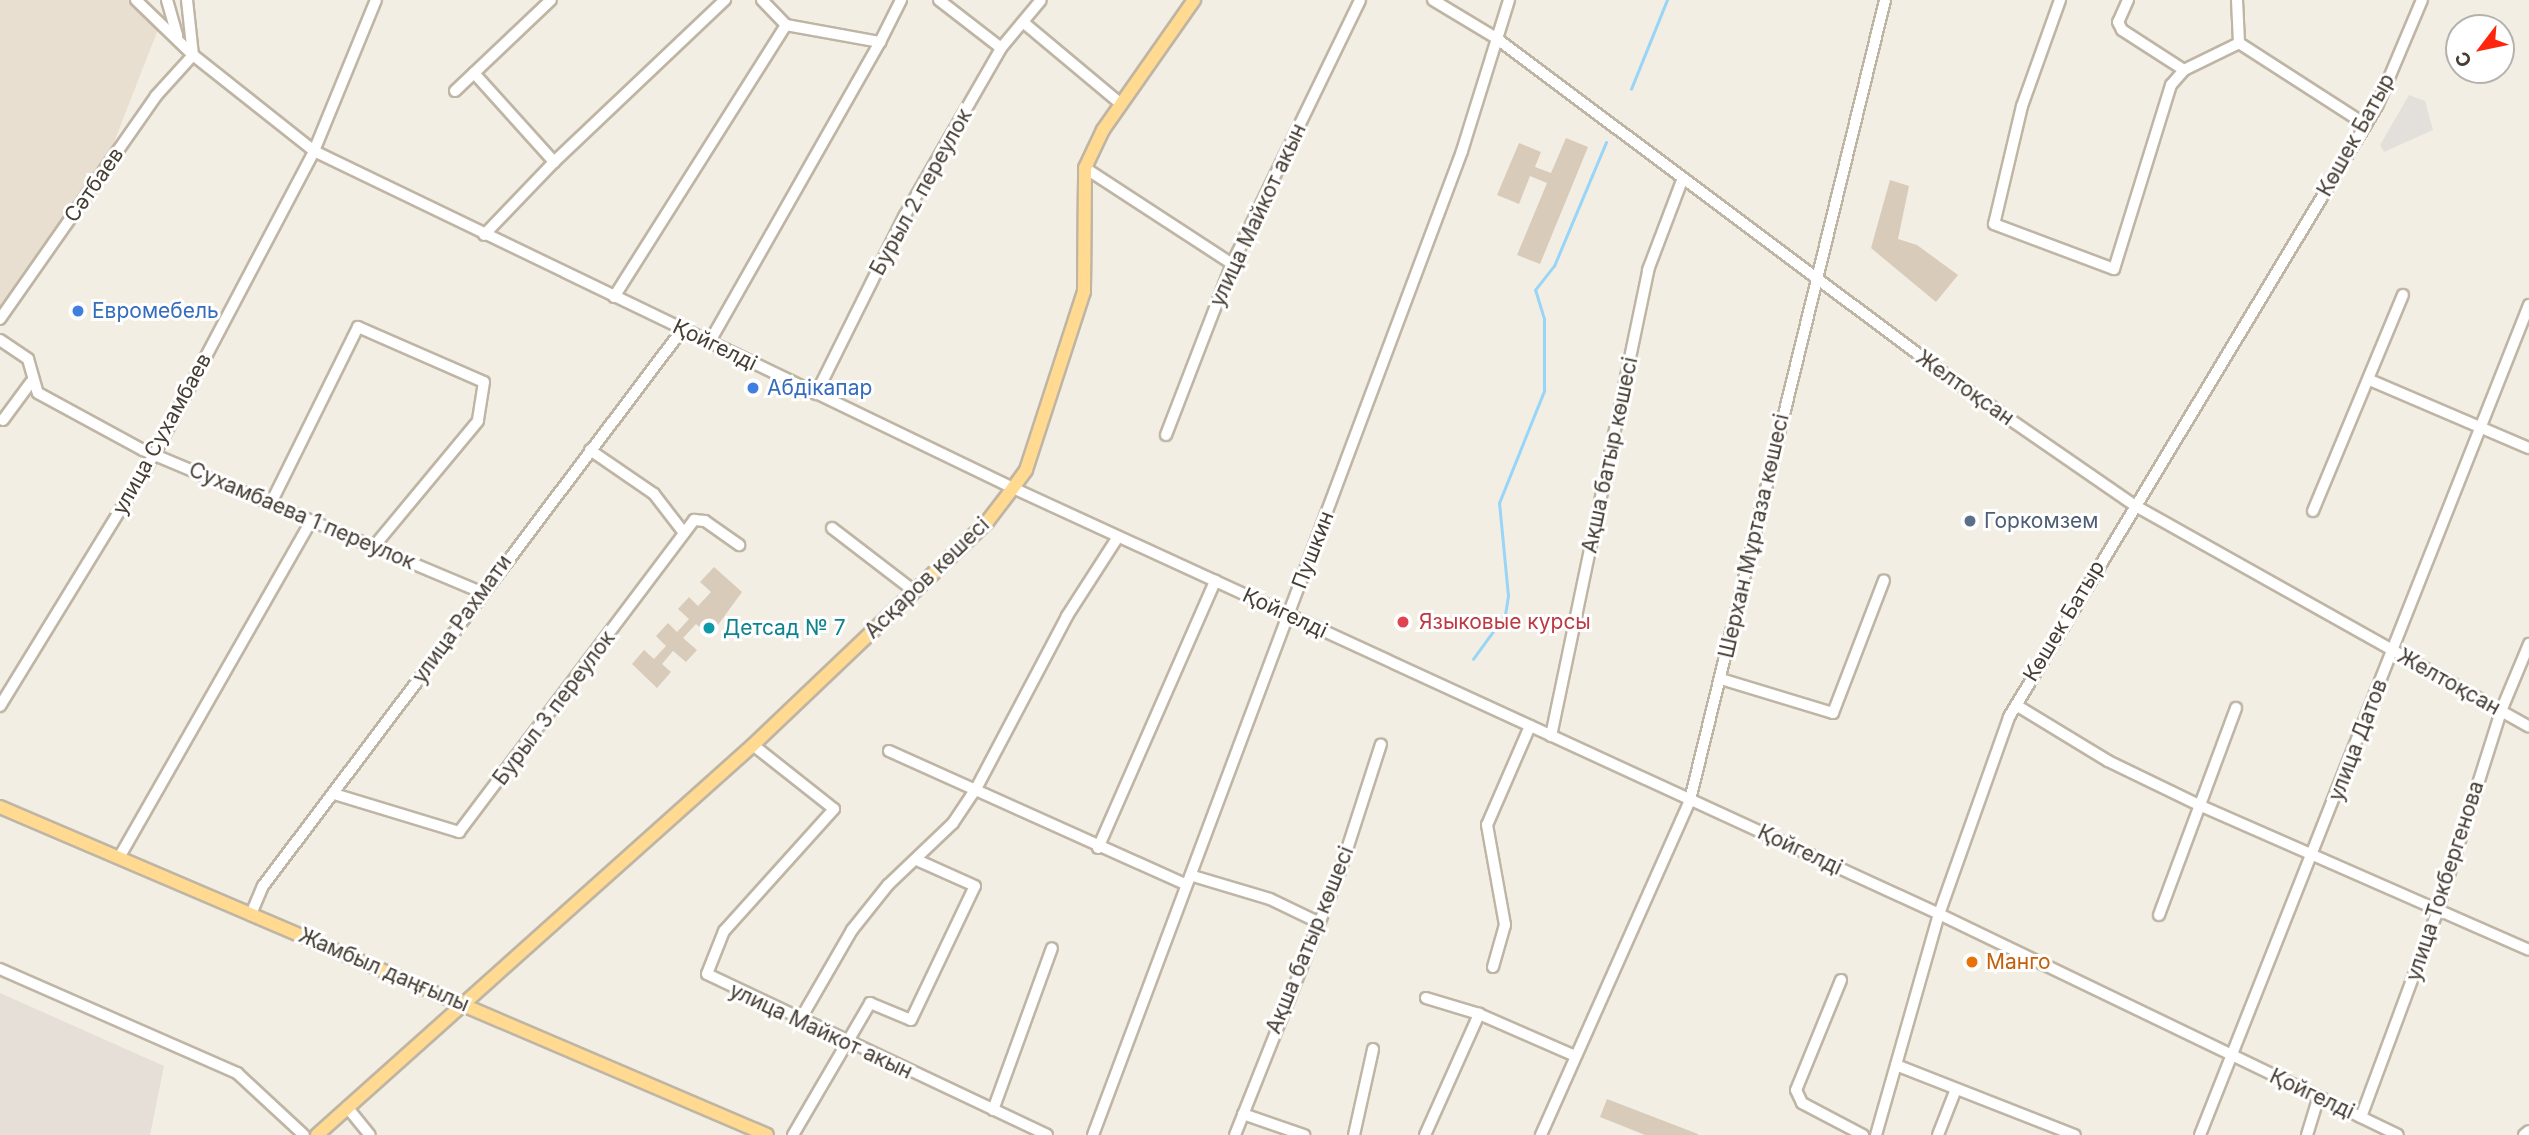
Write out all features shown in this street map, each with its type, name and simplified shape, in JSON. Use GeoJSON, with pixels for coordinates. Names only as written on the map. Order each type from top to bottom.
{"type":"FeatureCollection","features":[{"type":"Feature","properties":{"kind":"main road","name":"Асқаров көшесі"},"geometry":{"type":"LineString","coordinates":[[317,1135],[461,1003],[753,745],[987,522],[1026,470],[1084,292],[1085,168],[1121,104],[1194,0]]}},
{"type":"Feature","properties":{"kind":"main road","name":"Жамбыл даңғылы"},"geometry":{"type":"LineString","coordinates":[[0,807],[120,856],[767,1135]]}},
{"type":"Feature","properties":{"kind":"street","name":"Қойгелді"},"geometry":{"type":"LineString","coordinates":[[135,0],[193,55],[314,151],[1013,488],[1939,914],[2398,1135]]}},
{"type":"Feature","properties":{"kind":"street"},"geometry":{"type":"LineString","coordinates":[[166,0],[177,37]]}},
{"type":"Feature","properties":{"kind":"street"},"geometry":{"type":"LineString","coordinates":[[187,0],[193,55]]}},
{"type":"Feature","properties":{"kind":"street","name":"улица Сухамбаев"},"geometry":{"type":"LineString","coordinates":[[0,706],[154,455],[314,151],[376,0]]}},
{"type":"Feature","properties":{"kind":"street"},"geometry":{"type":"LineString","coordinates":[[455,91],[551,0]]}},
{"type":"Feature","properties":{"kind":"street"},"geometry":{"type":"LineString","coordinates":[[484,235],[554,162],[725,0]]}},
{"type":"Feature","properties":{"kind":"street"},"geometry":{"type":"LineString","coordinates":[[762,0],[786,25],[880,42]]}},
{"type":"Feature","properties":{"kind":"street"},"geometry":{"type":"LineString","coordinates":[[709,343],[880,42],[901,0]]}},
{"type":"Feature","properties":{"kind":"street"},"geometry":{"type":"LineString","coordinates":[[939,0],[1001,48]]}},
{"type":"Feature","properties":{"kind":"street","name":"Бурыл 2 переулок"},"geometry":{"type":"LineString","coordinates":[[816,394],[904,217],[1001,48],[1041,0]]}},
{"type":"Feature","properties":{"kind":"street","name":"улица Майкот акын"},"geometry":{"type":"LineString","coordinates":[[1166,435],[1232,264],[1360,0]]}},
{"type":"Feature","properties":{"kind":"street","name":"Желтоқсан"},"geometry":{"type":"LineString","coordinates":[[1433,0],[1496,38],[1814,277],[2134,505],[2529,727]]}},
{"type":"Feature","properties":{"kind":"street","name":"Пушкин"},"geometry":{"type":"LineString","coordinates":[[1093,1135],[1462,151],[1509,0]]}},
{"type":"Feature","properties":{"kind":"street","name":"Шерхан Мұртаза көшесі"},"geometry":{"type":"LineString","coordinates":[[1541,1135],[1690,800],[1814,277],[1885,0]]}},
{"type":"Feature","properties":{"kind":"street"},"geometry":{"type":"LineString","coordinates":[[2060,0],[2022,106],[1993,223],[2114,269],[2171,85],[2184,70],[2239,43]]}},
{"type":"Feature","properties":{"kind":"street"},"geometry":{"type":"LineString","coordinates":[[2128,0],[2119,22],[2122,30],[2184,70]]}},
{"type":"Feature","properties":{"kind":"street"},"geometry":{"type":"LineString","coordinates":[[2237,0],[2239,43]]}},
{"type":"Feature","properties":{"kind":"street","name":"Көшек Батыр"},"geometry":{"type":"LineString","coordinates":[[1876,1135],[1939,914],[2016,705],[2134,505],[2366,125],[2422,0]]}},
{"type":"Feature","properties":{"kind":"street"},"geometry":{"type":"LineString","coordinates":[[1023,22],[1121,104]]}},
{"type":"Feature","properties":{"kind":"street"},"geometry":{"type":"LineString","coordinates":[[614,297],[786,25]]}},
{"type":"Feature","properties":{"kind":"street"},"geometry":{"type":"LineString","coordinates":[[2239,43],[2366,125]]}},
{"type":"Feature","properties":{"kind":"street","name":"Сәтбаев"},"geometry":{"type":"LineString","coordinates":[[0,318],[156,96],[193,55]]}},
{"type":"Feature","properties":{"kind":"street"},"geometry":{"type":"LineString","coordinates":[[474,73],[554,162]]}},
{"type":"Feature","properties":{"kind":"street"},"geometry":{"type":"LineString","coordinates":[[1085,168],[1232,264]]}},
{"type":"Feature","properties":{"kind":"street","name":"Ақша батыр көшесі"},"geometry":{"type":"LineString","coordinates":[[1551,736],[1648,270],[1683,178]]}},
{"type":"Feature","properties":{"kind":"street"},"geometry":{"type":"LineString","coordinates":[[2312,511],[2370,380],[2403,295]]}},
{"type":"Feature","properties":{"kind":"street","name":"улица Датов"},"geometry":{"type":"LineString","coordinates":[[2200,1135],[2313,856],[2529,305]]}},
{"type":"Feature","properties":{"kind":"street"},"geometry":{"type":"LineString","coordinates":[[272,501],[358,327],[484,382],[478,421],[374,545]]}},
{"type":"Feature","properties":{"kind":"street","name":"улица Рахмати"},"geometry":{"type":"LineString","coordinates":[[251,914],[263,886],[481,592],[682,330]]}},
{"type":"Feature","properties":{"kind":"street","name":"Сухамбаева 1 переулок"},"geometry":{"type":"LineString","coordinates":[[0,340],[28,359],[31,382],[60,406],[154,455],[272,501],[311,521],[374,545],[481,592]]}},
{"type":"Feature","properties":{"kind":"street"},"geometry":{"type":"LineString","coordinates":[[2370,380],[2529,448]]}},
{"type":"Feature","properties":{"kind":"street"},"geometry":{"type":"LineString","coordinates":[[3,420],[31,382]]}},
{"type":"Feature","properties":{"kind":"street"},"geometry":{"type":"LineString","coordinates":[[590,450],[654,494],[684,533],[698,519],[739,545]]}},
{"type":"Feature","properties":{"kind":"street"},"geometry":{"type":"LineString","coordinates":[[120,856],[311,521]]}},
{"type":"Feature","properties":{"kind":"street"},"geometry":{"type":"LineString","coordinates":[[832,528],[914,591]]}},
{"type":"Feature","properties":{"kind":"street","name":"Бурыл 3 переулок"},"geometry":{"type":"LineString","coordinates":[[334,793],[462,830],[684,533]]}},
{"type":"Feature","properties":{"kind":"street"},"geometry":{"type":"LineString","coordinates":[[800,1020],[852,930],[888,885],[918,860],[977,787],[1067,616],[1118,537]]}},
{"type":"Feature","properties":{"kind":"street"},"geometry":{"type":"LineString","coordinates":[[1721,678],[1833,713],[1884,580]]}},
{"type":"Feature","properties":{"kind":"street"},"geometry":{"type":"LineString","coordinates":[[1098,848],[1215,581]]}},
{"type":"Feature","properties":{"kind":"street","name":"улица Токбергенова"},"geometry":{"type":"LineString","coordinates":[[2361,1117],[2437,913],[2501,711],[2529,644]]}},
{"type":"Feature","properties":{"kind":"street"},"geometry":{"type":"LineString","coordinates":[[2016,705],[2108,761],[2199,805],[2437,913],[2529,950]]}},
{"type":"Feature","properties":{"kind":"street"},"geometry":{"type":"LineString","coordinates":[[2159,915],[2236,708]]}},
{"type":"Feature","properties":{"kind":"street"},"geometry":{"type":"LineString","coordinates":[[1493,967],[1505,925],[1487,825],[1530,726]]}},
{"type":"Feature","properties":{"kind":"street","name":"Ақша батыр көшесі"},"geometry":{"type":"LineString","coordinates":[[1235,1135],[1318,922],[1381,744]]}},
{"type":"Feature","properties":{"kind":"street","name":"улица Майкот акын"},"geometry":{"type":"LineString","coordinates":[[753,745],[834,809],[724,931],[708,974],[843,1042],[1047,1135]]}},
{"type":"Feature","properties":{"kind":"street"},"geometry":{"type":"LineString","coordinates":[[890,751],[977,787],[1098,848],[1189,880],[1270,900],[1318,922]]}},
{"type":"Feature","properties":{"kind":"street"},"geometry":{"type":"LineString","coordinates":[[793,1135],[843,1042],[870,1003],[911,1020],[975,886],[918,860]]}},
{"type":"Feature","properties":{"kind":"street"},"geometry":{"type":"LineString","coordinates":[[993,1110],[1052,948]]}},
{"type":"Feature","properties":{"kind":"street"},"geometry":{"type":"LineString","coordinates":[[0,969],[237,1073],[304,1135]]}},
{"type":"Feature","properties":{"kind":"street"},"geometry":{"type":"LineString","coordinates":[[1842,980],[1796,1090],[1817,1113],[1863,1135]]}},
{"type":"Feature","properties":{"kind":"street"},"geometry":{"type":"LineString","coordinates":[[1426,998],[1479,1014],[1575,1056]]}},
{"type":"Feature","properties":{"kind":"street"},"geometry":{"type":"LineString","coordinates":[[1424,1135],[1479,1014]]}},
{"type":"Feature","properties":{"kind":"street"},"geometry":{"type":"LineString","coordinates":[[1354,1135],[1373,1049]]}},
{"type":"Feature","properties":{"kind":"street"},"geometry":{"type":"LineString","coordinates":[[1896,1065],[2070,1134]]}},
{"type":"Feature","properties":{"kind":"street"},"geometry":{"type":"LineString","coordinates":[[1938,1135],[1956,1089]]}},
{"type":"Feature","properties":{"kind":"street"},"geometry":{"type":"LineString","coordinates":[[2307,1135],[2318,1098]]}},
{"type":"Feature","properties":{"kind":"street"},"geometry":{"type":"LineString","coordinates":[[348,1107],[370,1135]]}},
{"type":"Feature","properties":{"kind":"street"},"geometry":{"type":"LineString","coordinates":[[1243,1114],[1304,1135]]}},
{"type":"Feature","properties":{"kind":"street"},"geometry":{"type":"LineString","coordinates":[[2525,1135],[2529,1131]]}},
{"type":"Feature","properties":{"kind":"shaded area"},"geometry":{"type":"Polygon","coordinates":[[[0,0],[128,0],[159,27],[100,178],[0,306],[0,0]]]}},
{"type":"Feature","properties":{"kind":"shaded area"},"geometry":{"type":"Polygon","coordinates":[[[2409,95],[2425,101],[2433,130],[2384,152],[2380,145],[2409,95]]]}},
{"type":"Feature","properties":{"kind":"shaded area"},"geometry":{"type":"Polygon","coordinates":[[[0,993],[164,1066],[150,1135],[0,1135],[0,993]]]}},
{"type":"Feature","properties":{"kind":"building"},"geometry":{"type":"Polygon","coordinates":[[[1566,138],[1588,147],[1540,264],[1517,255],[1547,183],[1530,176],[1519,204],[1497,195],[1519,143],[1541,152],[1535,167],[1551,173],[1566,138]]]}},
{"type":"Feature","properties":{"kind":"building"},"geometry":{"type":"Polygon","coordinates":[[[1890,180],[1909,186],[1898,239],[1917,245],[1958,275],[1936,302],[1871,248],[1890,180]]]}},
{"type":"Feature","properties":{"kind":"building","name":"Детсад № 7"},"geometry":{"type":"Polygon","coordinates":[[[714,567],[742,592],[710,636],[696,624],[683,638],[697,650],[686,662],[673,651],[662,664],[671,672],[657,688],[632,664],[644,650],[654,659],[666,646],[656,636],[668,623],[677,632],[689,619],[678,609],[689,597],[698,606],[711,592],[700,582],[714,567]]]}},
{"type":"Feature","properties":{"kind":"building"},"geometry":{"type":"Polygon","coordinates":[[[1607,1099],[1698,1135],[1645,1135],[1600,1117],[1607,1099]]]}},
{"type":"Feature","properties":{"kind":"waterway"},"geometry":{"type":"LineString","coordinates":[[1631,89],[1667,0]]}},
{"type":"Feature","properties":{"kind":"waterway"},"geometry":{"type":"LineString","coordinates":[[1473,659],[1505,615],[1508,596],[1499,503],[1544,391],[1544,319],[1535,290],[1554,266],[1606,142]]}},
{"type":"Feature","properties":{"kind":"place","name":"Евромебель"},"geometry":{"type":"Point","coordinates":[78,311]}},
{"type":"Feature","properties":{"kind":"place","name":"Абдiкапар"},"geometry":{"type":"Point","coordinates":[753,388]}},
{"type":"Feature","properties":{"kind":"place","name":"Горкомзем"},"geometry":{"type":"Point","coordinates":[1970,521]}},
{"type":"Feature","properties":{"kind":"place","name":"Языковые курсы"},"geometry":{"type":"Point","coordinates":[1403,622]}},
{"type":"Feature","properties":{"kind":"place","name":"Детсад № 7"},"geometry":{"type":"Point","coordinates":[709,628]}},
{"type":"Feature","properties":{"kind":"place","name":"Манго"},"geometry":{"type":"Point","coordinates":[1972,962]}}]}
